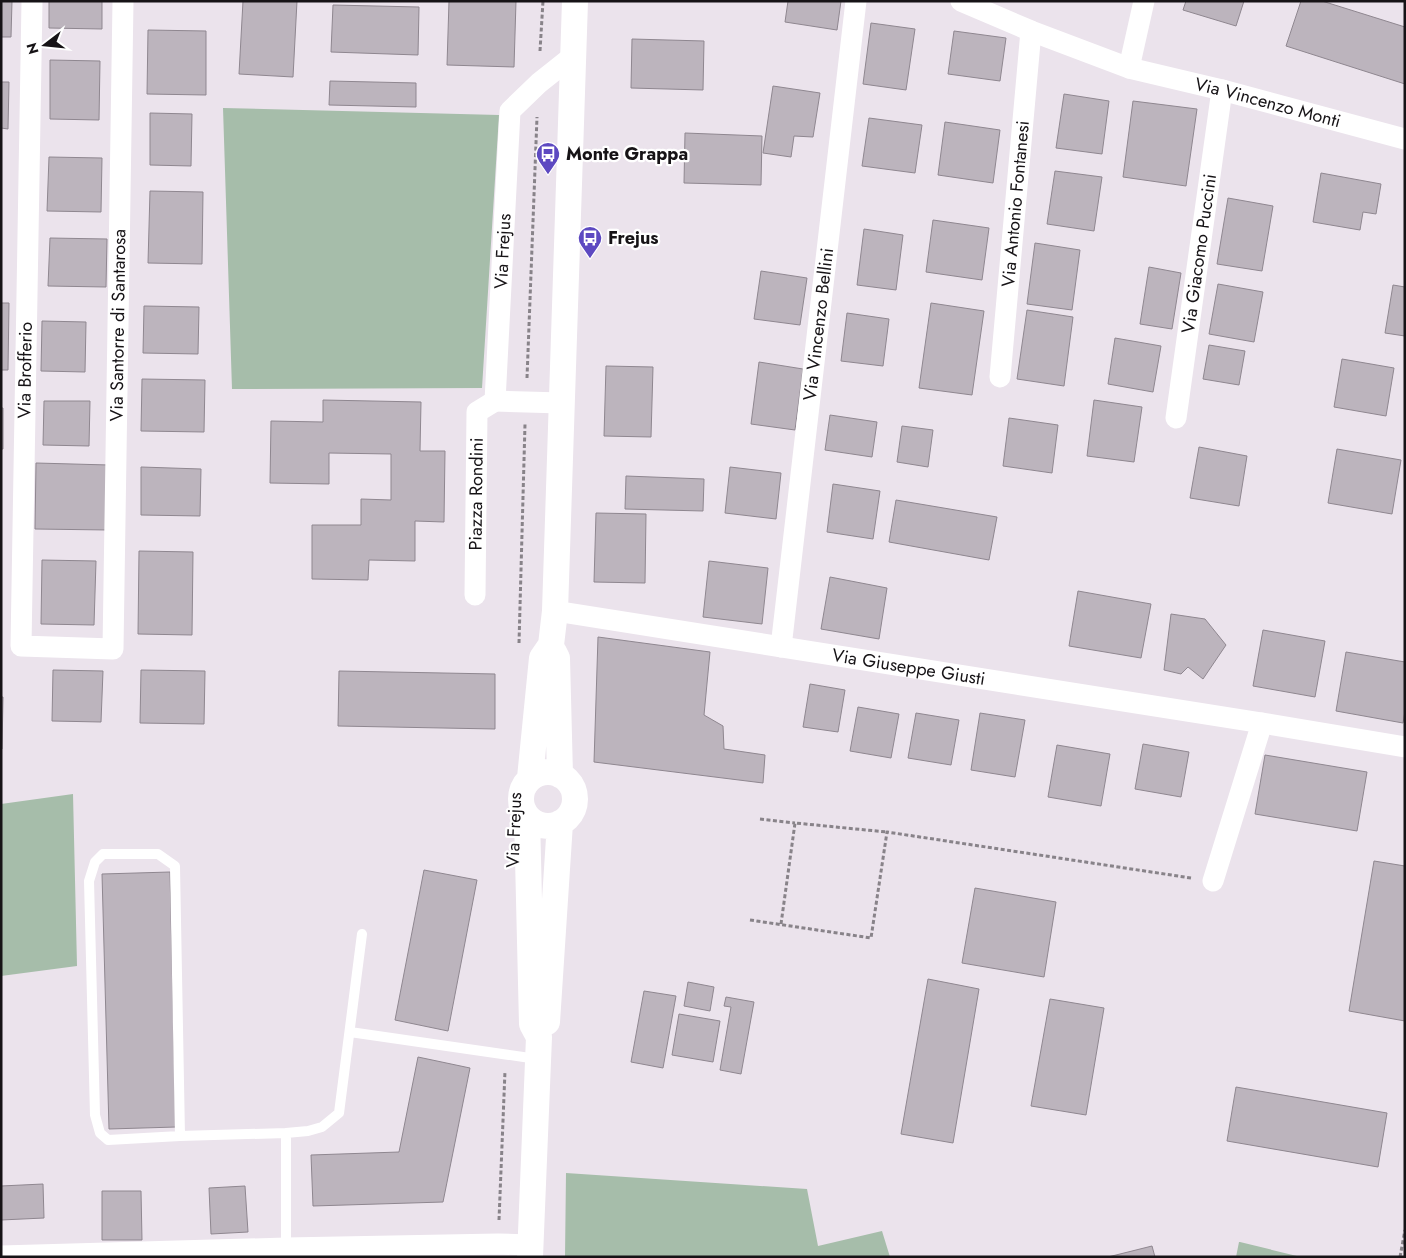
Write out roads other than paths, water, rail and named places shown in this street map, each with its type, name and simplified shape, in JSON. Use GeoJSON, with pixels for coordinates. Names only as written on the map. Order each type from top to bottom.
{"type":"FeatureCollection","features":[{"type":"Feature","properties":{"kind":"street","name":"Via Brofferio"},"geometry":{"type":"LineString","coordinates":[[32,1],[21,646],[113,649]]}},
{"type":"Feature","properties":{"kind":"street","name":"Via Santorre di Santarosa"},"geometry":{"type":"LineString","coordinates":[[113,649],[123,1]]}},
{"type":"Feature","properties":{"kind":"street","name":"Via Frejus"},"geometry":{"type":"LineString","coordinates":[[530,778],[542,658],[551,645],[555,611],[575,1]]}},
{"type":"Feature","properties":{"kind":"street","name":"Via Vincenzo Bellini"},"geometry":{"type":"LineString","coordinates":[[780,646],[856,1]]}},
{"type":"Feature","properties":{"kind":"street","name":"Via Vincenzo Monti"},"geometry":{"type":"LineString","coordinates":[[961,1],[1031,31],[1129,68],[1222,90],[1405,139]]}},
{"type":"Feature","properties":{"kind":"street"},"geometry":{"type":"LineString","coordinates":[[1129,68],[1144,1]]}},
{"type":"Feature","properties":{"kind":"street","name":"Via Antonio Fontanesi"},"geometry":{"type":"LineString","coordinates":[[1000,377],[1031,31]]}},
{"type":"Feature","properties":{"kind":"street","name":"Via Frejus"},"geometry":{"type":"LineString","coordinates":[[495,401],[510,111],[539,83],[572,56]]}},
{"type":"Feature","properties":{"kind":"street","name":"Via Giacomo Puccini"},"geometry":{"type":"LineString","coordinates":[[1176,418],[1222,90]]}},
{"type":"Feature","properties":{"kind":"street"},"geometry":{"type":"LineString","coordinates":[[495,401],[562,403]]}},
{"type":"Feature","properties":{"kind":"street","name":"Piazza Rondini"},"geometry":{"type":"LineString","coordinates":[[475,595],[477,412],[495,401]]}},
{"type":"Feature","properties":{"kind":"street","name":"Via Giuseppe Giusti"},"geometry":{"type":"LineString","coordinates":[[555,611],[1405,747]]}},
{"type":"Feature","properties":{"kind":"street","name":"Via Frejus"},"geometry":{"type":"LineString","coordinates":[[551,645],[557,658],[560,775]]}},
{"type":"Feature","properties":{"kind":"street"},"geometry":{"type":"LineString","coordinates":[[1213,881],[1262,723]]}},
{"type":"Feature","properties":{"kind":"street"},"geometry":{"type":"LineString","coordinates":[[550,772],[560,775],[568,782],[573,791],[575,802],[572,812],[565,820],[556,825],[545,826],[535,823],[527,816],[522,807],[521,797],[524,787],[530,778],[540,774],[550,772]]}},
{"type":"Feature","properties":{"kind":"street","name":"Via Frejus"},"geometry":{"type":"LineString","coordinates":[[527,816],[532,1024],[538,1048],[530,1251]]}},
{"type":"Feature","properties":{"kind":"street","name":"Via Frejus"},"geometry":{"type":"LineString","coordinates":[[538,1048],[547,1026],[560,823]]}},
{"type":"Feature","properties":{"kind":"street"},"geometry":{"type":"LineString","coordinates":[[1,1256],[498,1244],[530,1251]]}},
{"type":"Feature","properties":{"kind":"lane"},"geometry":{"type":"LineString","coordinates":[[180,1136],[174,866],[158,854],[103,854],[95,862],[89,881],[95,1115],[100,1133],[108,1140],[180,1136],[286,1134],[308,1132],[322,1127],[338,1113],[362,934]]}},
{"type":"Feature","properties":{"kind":"lane"},"geometry":{"type":"LineString","coordinates":[[350,1032],[505,1055],[538,1048]]}},
{"type":"Feature","properties":{"kind":"lane"},"geometry":{"type":"LineString","coordinates":[[286,1134],[286,1248]]}},
{"type":"Feature","properties":{"kind":"place","name":"Monte Grappa"},"geometry":{"type":"Point","coordinates":[548,175]}},
{"type":"Feature","properties":{"kind":"place","name":"Frejus"},"geometry":{"type":"Point","coordinates":[590,259]}}]}
